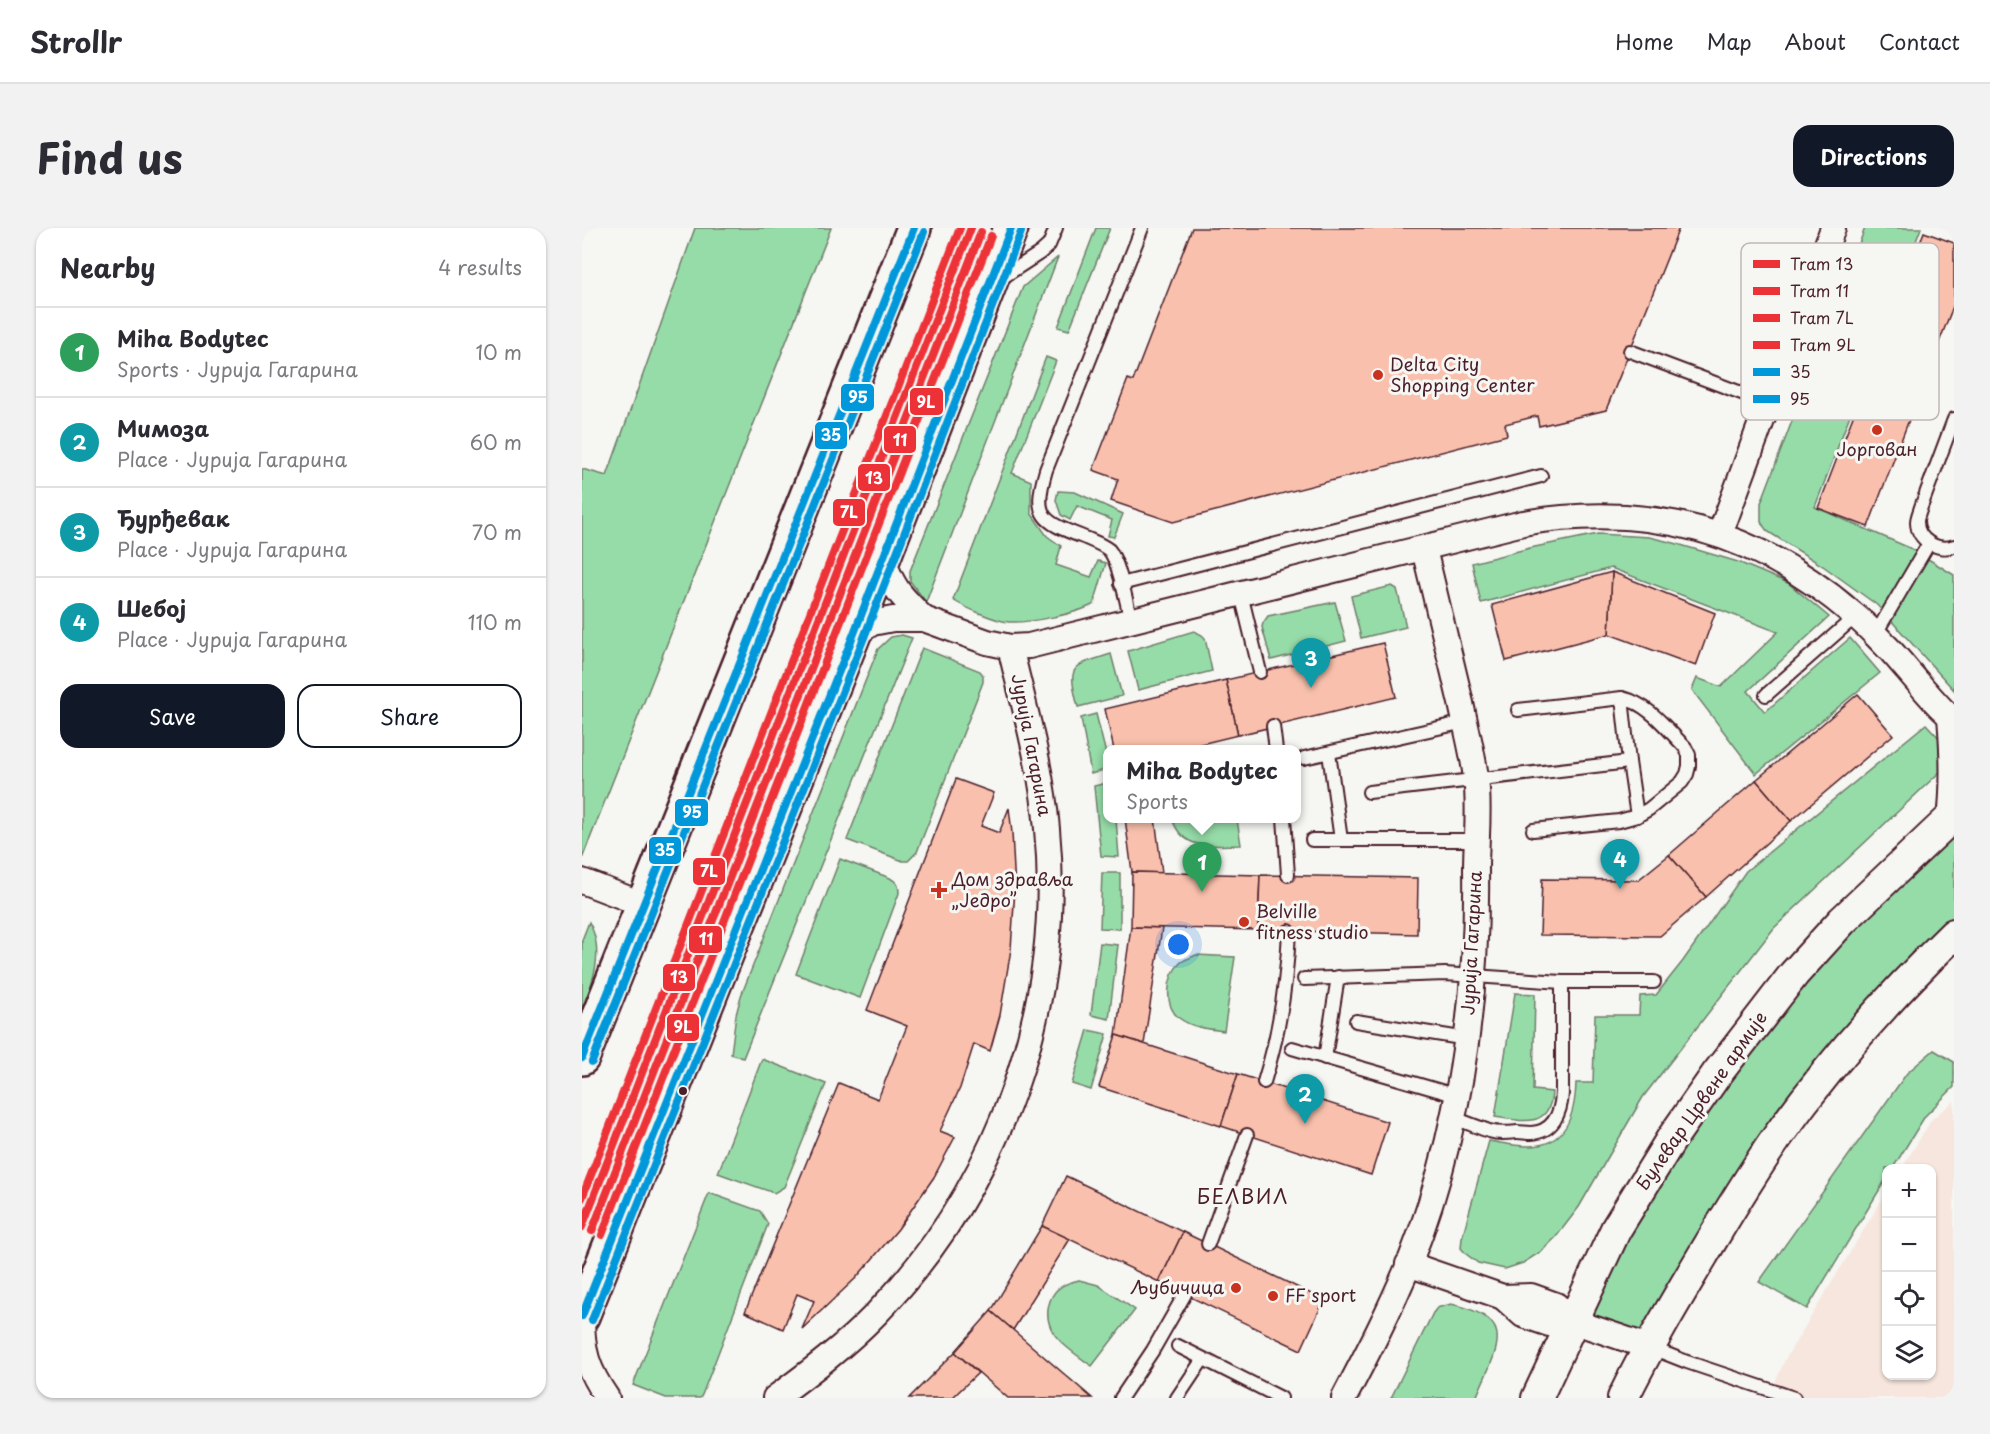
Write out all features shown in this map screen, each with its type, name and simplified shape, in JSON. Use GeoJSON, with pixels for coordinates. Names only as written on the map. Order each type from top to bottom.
{"type":"FeatureCollection","features":[{"type":"Feature","properties":{"kind":"main road"},"geometry":{"type":"LineString","coordinates":[[582,1058],[914,228]]}},
{"type":"Feature","properties":{"kind":"main road"},"geometry":{"type":"LineString","coordinates":[[582,1316],[853,636],[1011,228]]}},
{"type":"Feature","properties":{"kind":"street"},"geometry":{"type":"LineString","coordinates":[[1827,243],[1833,228]]}},
{"type":"Feature","properties":{"kind":"street"},"geometry":{"type":"LineString","coordinates":[[1720,534],[1762,420]]}},
{"type":"Feature","properties":{"kind":"street","name":"Јурија Гагарина"},"geometry":{"type":"LineString","coordinates":[[853,636],[872,624],[883,621],[924,619],[987,642],[1020,647],[1523,523],[1568,516],[1656,519],[1720,534]]}},
{"type":"Feature","properties":{"kind":"street","name":"Булевар Црвене армије"},"geometry":{"type":"LineString","coordinates":[[1537,1398],[1616,1229],[1672,1138],[1748,1031],[1794,974],[1842,921],[1952,817],[1954,760],[1952,717],[1856,616],[1793,570],[1720,534]]}},
{"type":"Feature","properties":{"kind":"street","name":"Јурија Гагарина"},"geometry":{"type":"LineString","coordinates":[[1344,1398],[1376,1337],[1408,1264],[1462,1113],[1474,977],[1476,781],[1465,722],[1424,549]]}},
{"type":"Feature","properties":{"kind":"street","name":"Јурија Гагарина"},"geometry":{"type":"LineString","coordinates":[[883,558],[889,578],[900,596],[924,619]]}},
{"type":"Feature","properties":{"kind":"street","name":"Јурија Гагарина"},"geometry":{"type":"LineString","coordinates":[[775,1398],[827,1359],[860,1329],[917,1266],[950,1222],[974,1180],[1001,1125],[1015,1089],[1033,1028],[1039,997],[1047,936],[1049,886],[1047,828],[1041,784],[1010,647]]}},
{"type":"Feature","properties":{"kind":"street"},"geometry":{"type":"LineString","coordinates":[[582,880],[642,904]]}},
{"type":"Feature","properties":{"kind":"street"},"geometry":{"type":"LineString","coordinates":[[1623,1398],[1648,1347],[1744,1186],[1778,1135],[1813,1089],[1905,982],[1954,934]]}},
{"type":"Feature","properties":{"kind":"street"},"geometry":{"type":"LineString","coordinates":[[1408,1264],[1503,1297],[1531,1296],[1556,1305],[1572,1321],[1648,1347]]}},
{"type":"Feature","properties":{"kind":"street"},"geometry":{"type":"LineString","coordinates":[[582,1316],[582,1343],[589,1367],[607,1398]]}},
{"type":"Feature","properties":{"kind":"lane"},"geometry":{"type":"LineString","coordinates":[[987,288],[1040,253],[1048,245],[1056,228]]}},
{"type":"Feature","properties":{"kind":"lane"},"geometry":{"type":"LineString","coordinates":[[1131,621],[1115,562],[1109,551],[1100,544],[1058,527],[1043,514],[1039,502],[1046,470],[1142,228]]}},
{"type":"Feature","properties":{"kind":"lane"},"geometry":{"type":"LineString","coordinates":[[1630,351],[1741,393]]}},
{"type":"Feature","properties":{"kind":"lane"},"geometry":{"type":"LineString","coordinates":[[1954,419],[1917,522],[1920,534],[1929,543],[1948,548],[1954,546]]}},
{"type":"Feature","properties":{"kind":"lane"},"geometry":{"type":"LineString","coordinates":[[1121,584],[1541,476]]}},
{"type":"Feature","properties":{"kind":"lane"},"geometry":{"type":"LineString","coordinates":[[1875,635],[1929,543]]}},
{"type":"Feature","properties":{"kind":"lane"},"geometry":{"type":"LineString","coordinates":[[1241,594],[1260,672]]}},
{"type":"Feature","properties":{"kind":"lane"},"geometry":{"type":"LineString","coordinates":[[1766,695],[1856,616]]}},
{"type":"Feature","properties":{"kind":"lane"},"geometry":{"type":"LineString","coordinates":[[1622,698],[1637,816]]}},
{"type":"Feature","properties":{"kind":"lane"},"geometry":{"type":"LineString","coordinates":[[1518,710],[1622,698],[1647,709],[1685,747],[1689,755],[1687,774],[1682,782],[1637,816],[1619,821],[1533,830]]}},
{"type":"Feature","properties":{"kind":"lane"},"geometry":{"type":"LineString","coordinates":[[1304,758],[1465,722]]}},
{"type":"Feature","properties":{"kind":"lane"},"geometry":{"type":"LineString","coordinates":[[1273,726],[1275,745]]}},
{"type":"Feature","properties":{"kind":"lane"},"geometry":{"type":"LineString","coordinates":[[1329,753],[1341,840]]}},
{"type":"Feature","properties":{"kind":"lane"},"geometry":{"type":"LineString","coordinates":[[1369,792],[1629,762]]}},
{"type":"Feature","properties":{"kind":"lane"},"geometry":{"type":"LineString","coordinates":[[1284,823],[1287,875]]}},
{"type":"Feature","properties":{"kind":"lane"},"geometry":{"type":"LineString","coordinates":[[1312,840],[1476,840]]}},
{"type":"Feature","properties":{"kind":"lane"},"geometry":{"type":"LineString","coordinates":[[1264,1082],[1275,1043],[1286,973],[1289,931]]}},
{"type":"Feature","properties":{"kind":"lane"},"geometry":{"type":"LineString","coordinates":[[1304,979],[1424,974],[1563,982],[1654,982]]}},
{"type":"Feature","properties":{"kind":"lane"},"geometry":{"type":"LineString","coordinates":[[1325,1058],[1338,977]]}},
{"type":"Feature","properties":{"kind":"lane"},"geometry":{"type":"LineString","coordinates":[[1292,1048],[1325,1058],[1490,1124],[1533,1133],[1551,1126],[1562,1106],[1563,982]]}},
{"type":"Feature","properties":{"kind":"lane"},"geometry":{"type":"LineString","coordinates":[[1356,1021],[1467,1039]]}},
{"type":"Feature","properties":{"kind":"lane"},"geometry":{"type":"LineString","coordinates":[[1208,1244],[1247,1135]]}},
{"type":"Feature","properties":{"kind":"lane"},"geometry":{"type":"LineString","coordinates":[[1121,1398],[1153,1350],[1185,1294]]}},
{"type":"Feature","properties":{"kind":"lane"},"geometry":{"type":"LineString","coordinates":[[1178,1346],[1281,1398]]}},
{"type":"Feature","properties":{"kind":"lane"},"geometry":{"type":"LineString","coordinates":[[1648,1347],[1794,1398]]}},
{"type":"Feature","properties":{"kind":"lane"},"geometry":{"type":"LineString","coordinates":[[1177,1398],[1203,1359]]}},
{"type":"Feature","properties":{"kind":"shaded area"},"geometry":{"type":"Polygon","coordinates":[[[1954,1101],[1954,1398],[1768,1398],[1786,1358],[1882,1200],[1882,1380],[1936,1380],[1936,1164],[1904,1164],[1932,1119],[1954,1101]]]}},
{"type":"Feature","properties":{"kind":"green space"},"geometry":{"type":"Polygon","coordinates":[[[695,228],[831,228],[582,859],[582,469],[607,476],[695,228]]]}},
{"type":"Feature","properties":{"kind":"green space"},"geometry":{"type":"Polygon","coordinates":[[[1096,228],[1110,228],[1069,330],[1058,327],[1096,228]]]}},
{"type":"Feature","properties":{"kind":"green space"},"geometry":{"type":"Polygon","coordinates":[[[1865,228],[1921,228],[1915,243],[1859,243],[1865,228]]]}},
{"type":"Feature","properties":{"kind":"green space"},"geometry":{"type":"Polygon","coordinates":[[[1058,257],[926,602],[910,581],[910,571],[1023,287],[1058,257]]]}},
{"type":"Feature","properties":{"kind":"green space"},"geometry":{"type":"Polygon","coordinates":[[[1046,357],[1056,361],[1012,473],[1031,481],[1031,513],[1047,536],[1061,546],[1056,565],[1091,577],[1098,561],[1106,563],[1094,604],[1053,617],[1009,622],[980,613],[953,600],[1046,357]]]}},
{"type":"Feature","properties":{"kind":"green space"},"geometry":{"type":"Polygon","coordinates":[[[1792,420],[1848,420],[1815,507],[1912,549],[1954,575],[1954,690],[1877,605],[1823,566],[1767,531],[1761,522],[1761,503],[1792,420]]]}},
{"type":"Feature","properties":{"kind":"green space"},"geometry":{"type":"Polygon","coordinates":[[[1058,491],[1075,492],[1123,514],[1114,537],[1108,536],[1112,520],[1077,506],[1070,520],[1061,515],[1056,500],[1058,491]]]}},
{"type":"Feature","properties":{"kind":"green space"},"geometry":{"type":"Polygon","coordinates":[[[1598,534],[1649,537],[1738,562],[1788,583],[1829,617],[1748,691],[1765,712],[1850,638],[1880,673],[1756,774],[1692,690],[1697,678],[1721,687],[1778,632],[1611,568],[1481,603],[1472,563],[1598,534]]]}},
{"type":"Feature","properties":{"kind":"green space"},"geometry":{"type":"Polygon","coordinates":[[[1392,586],[1397,589],[1406,627],[1361,638],[1351,596],[1392,586]]]}},
{"type":"Feature","properties":{"kind":"green space"},"geometry":{"type":"Polygon","coordinates":[[[1335,602],[1346,641],[1271,660],[1262,627],[1268,616],[1335,602]]]}},
{"type":"Feature","properties":{"kind":"green space"},"geometry":{"type":"Polygon","coordinates":[[[1194,631],[1205,638],[1212,671],[1138,690],[1128,651],[1194,631]]]}},
{"type":"Feature","properties":{"kind":"green space"},"geometry":{"type":"Polygon","coordinates":[[[902,635],[912,638],[743,1058],[731,1054],[741,996],[878,649],[891,637],[902,635]]]}},
{"type":"Feature","properties":{"kind":"green space"},"geometry":{"type":"Polygon","coordinates":[[[922,648],[980,671],[983,675],[983,682],[917,852],[908,861],[903,861],[847,840],[922,648]]]}},
{"type":"Feature","properties":{"kind":"green space"},"geometry":{"type":"Polygon","coordinates":[[[1111,654],[1122,696],[1078,707],[1073,682],[1075,669],[1087,662],[1111,654]]]}},
{"type":"Feature","properties":{"kind":"green space"},"geometry":{"type":"Polygon","coordinates":[[[1096,714],[1104,745],[1103,770],[1091,774],[1081,718],[1096,714]]]}},
{"type":"Feature","properties":{"kind":"green space"},"geometry":{"type":"Polygon","coordinates":[[[1926,724],[1941,740],[1942,770],[1774,928],[1643,1097],[1579,1207],[1556,1237],[1542,1251],[1523,1263],[1505,1269],[1478,1263],[1466,1254],[1461,1248],[1462,1238],[1489,1141],[1522,1146],[1540,1145],[1551,1141],[1566,1127],[1573,1106],[1576,1083],[1593,1083],[1595,1015],[1639,1015],[1640,996],[1656,995],[1683,961],[1746,871],[1926,724]]]}},
{"type":"Feature","properties":{"kind":"green space"},"geometry":{"type":"Polygon","coordinates":[[[1103,784],[1103,823],[1116,823],[1119,857],[1101,856],[1094,786],[1103,784]]]}},
{"type":"Feature","properties":{"kind":"green space"},"geometry":{"type":"Polygon","coordinates":[[[1954,815],[1954,934],[1856,1038],[1649,1347],[1572,1321],[1716,1075],[1954,815]]]}},
{"type":"Feature","properties":{"kind":"green space"},"geometry":{"type":"Polygon","coordinates":[[[1174,823],[1238,823],[1241,845],[1209,845],[1191,842],[1177,830],[1174,823]]]}},
{"type":"Feature","properties":{"kind":"green space"},"geometry":{"type":"Polygon","coordinates":[[[840,859],[890,878],[899,888],[860,998],[796,974],[840,859]]]}},
{"type":"Feature","properties":{"kind":"green space"},"geometry":{"type":"Polygon","coordinates":[[[1102,873],[1120,873],[1120,929],[1100,928],[1102,873]]]}},
{"type":"Feature","properties":{"kind":"green space"},"geometry":{"type":"Polygon","coordinates":[[[589,922],[594,933],[597,955],[590,989],[582,1010],[582,940],[589,922]]]}},
{"type":"Feature","properties":{"kind":"green space"},"geometry":{"type":"Polygon","coordinates":[[[1100,943],[1118,945],[1109,1019],[1091,1015],[1100,943]]]}},
{"type":"Feature","properties":{"kind":"green space"},"geometry":{"type":"Polygon","coordinates":[[[1196,955],[1235,957],[1224,1031],[1189,1024],[1174,1013],[1171,1006],[1169,991],[1175,969],[1183,960],[1196,955]]]}},
{"type":"Feature","properties":{"kind":"green space"},"geometry":{"type":"Polygon","coordinates":[[[1515,993],[1535,994],[1533,1090],[1552,1092],[1546,1112],[1533,1120],[1524,1121],[1495,1117],[1515,993]]]}},
{"type":"Feature","properties":{"kind":"green space"},"geometry":{"type":"Polygon","coordinates":[[[1088,1030],[1107,1034],[1091,1090],[1072,1084],[1088,1030]]]}},
{"type":"Feature","properties":{"kind":"green space"},"geometry":{"type":"Polygon","coordinates":[[[1934,1050],[1954,1062],[1954,1087],[1925,1116],[1895,1164],[1882,1164],[1882,1186],[1807,1309],[1759,1282],[1907,1073],[1934,1050]]]}},
{"type":"Feature","properties":{"kind":"green space"},"geometry":{"type":"Polygon","coordinates":[[[762,1059],[826,1084],[784,1187],[774,1193],[718,1173],[762,1059]]]}},
{"type":"Feature","properties":{"kind":"green space"},"geometry":{"type":"Polygon","coordinates":[[[709,1193],[760,1211],[768,1224],[702,1395],[700,1398],[666,1398],[633,1385],[709,1193]]]}},
{"type":"Feature","properties":{"kind":"green space"},"geometry":{"type":"Polygon","coordinates":[[[1079,1280],[1098,1285],[1135,1310],[1092,1366],[1066,1347],[1049,1322],[1050,1301],[1055,1292],[1065,1284],[1079,1280]]]}},
{"type":"Feature","properties":{"kind":"green space"},"geometry":{"type":"Polygon","coordinates":[[[1451,1304],[1473,1310],[1488,1318],[1495,1328],[1497,1339],[1495,1352],[1476,1398],[1391,1398],[1433,1313],[1437,1308],[1451,1304]]]}},
{"type":"Feature","properties":{"kind":"building","name":"Delta City Shopping Center"},"geometry":{"type":"Polygon","coordinates":[[[1192,228],[1679,228],[1606,410],[1539,426],[1537,416],[1505,424],[1507,435],[1173,522],[1111,501],[1118,479],[1093,470],[1128,379],[1133,381],[1192,228]]]}},
{"type":"Feature","properties":{"kind":"building"},"geometry":{"type":"Polygon","coordinates":[[[1924,232],[1954,243],[1954,304],[1939,342],[1939,243],[1920,243],[1924,232]]]}},
{"type":"Feature","properties":{"kind":"building","name":"Јоргован"},"geometry":{"type":"Polygon","coordinates":[[[1852,420],[1909,420],[1868,527],[1818,508],[1852,420]]]}},
{"type":"Feature","properties":{"kind":"building"},"geometry":{"type":"Polygon","coordinates":[[[1612,572],[1715,613],[1696,666],[1609,634],[1612,572]]]}},
{"type":"Feature","properties":{"kind":"building"},"geometry":{"type":"Polygon","coordinates":[[[1612,572],[1609,634],[1506,661],[1492,605],[1612,572]]]}},
{"type":"Feature","properties":{"kind":"building"},"geometry":{"type":"Polygon","coordinates":[[[1383,643],[1396,697],[1238,735],[1226,680],[1383,643]]]}},
{"type":"Feature","properties":{"kind":"building"},"geometry":{"type":"Polygon","coordinates":[[[1226,680],[1238,735],[1197,745],[1113,745],[1105,709],[1226,680]]]}},
{"type":"Feature","properties":{"kind":"building"},"geometry":{"type":"Polygon","coordinates":[[[1858,694],[1893,735],[1791,821],[1756,780],[1858,694]]]}},
{"type":"Feature","properties":{"kind":"building"},"geometry":{"type":"Polygon","coordinates":[[[956,779],[994,793],[981,826],[999,833],[1009,808],[1015,889],[1011,949],[1000,1015],[990,1051],[974,1044],[960,1088],[940,1131],[955,1137],[934,1177],[898,1229],[856,1278],[802,1329],[814,1301],[797,1294],[783,1329],[745,1312],[839,1083],[878,1099],[907,1026],[867,1010],[956,779]]]}},
{"type":"Feature","properties":{"kind":"building"},"geometry":{"type":"Polygon","coordinates":[[[1756,780],[1791,821],[1706,897],[1669,855],[1756,780]]]}},
{"type":"Feature","properties":{"kind":"building"},"geometry":{"type":"Polygon","coordinates":[[[1126,823],[1156,823],[1162,873],[1132,872],[1126,823]]]}},
{"type":"Feature","properties":{"kind":"building"},"geometry":{"type":"Polygon","coordinates":[[[1669,855],[1706,897],[1660,936],[1540,935],[1542,879],[1638,880],[1669,855]]]}},
{"type":"Feature","properties":{"kind":"building"},"geometry":{"type":"Polygon","coordinates":[[[1132,872],[1260,875],[1258,930],[1131,927],[1132,872]]]}},
{"type":"Feature","properties":{"kind":"building"},"geometry":{"type":"Polygon","coordinates":[[[1260,875],[1418,878],[1417,934],[1258,930],[1260,875]]]}},
{"type":"Feature","properties":{"kind":"building"},"geometry":{"type":"Polygon","coordinates":[[[1131,927],[1162,928],[1144,1044],[1116,1035],[1131,927]]]}},
{"type":"Feature","properties":{"kind":"building"},"geometry":{"type":"Polygon","coordinates":[[[1116,1035],[1238,1074],[1221,1126],[1099,1087],[1116,1035]]]}},
{"type":"Feature","properties":{"kind":"building"},"geometry":{"type":"Polygon","coordinates":[[[1238,1074],[1388,1122],[1371,1175],[1221,1126],[1238,1074]]]}},
{"type":"Feature","properties":{"kind":"building","name":"Љубичица"},"geometry":{"type":"Polygon","coordinates":[[[1066,1176],[1183,1232],[1159,1282],[1042,1226],[1066,1176]]]}},
{"type":"Feature","properties":{"kind":"building"},"geometry":{"type":"Polygon","coordinates":[[[1042,1226],[1070,1239],[1013,1330],[991,1311],[1042,1226]]]}},
{"type":"Feature","properties":{"kind":"building","name":"Љубичица"},"geometry":{"type":"Polygon","coordinates":[[[1183,1232],[1324,1300],[1301,1350],[1159,1282],[1183,1232]]]}},
{"type":"Feature","properties":{"kind":"building"},"geometry":{"type":"Polygon","coordinates":[[[991,1311],[1092,1398],[1008,1398],[955,1352],[991,1311]]]}},
{"type":"Feature","properties":{"kind":"building"},"geometry":{"type":"Polygon","coordinates":[[[955,1352],[978,1373],[952,1398],[909,1398],[955,1352]]]}},
{"type":"Feature","properties":{"kind":"tram line","name":"7L"},"geometry":{"type":"LineString","coordinates":[[582,1198],[960,228]]}},
{"type":"Feature","properties":{"kind":"tram line","name":"13"},"geometry":{"type":"LineString","coordinates":[[582,1227],[971,228]]}},
{"type":"Feature","properties":{"kind":"tram line","name":"11"},"geometry":{"type":"LineString","coordinates":[[592,1231],[981,232]]}},
{"type":"Feature","properties":{"kind":"tram line","name":"9L"},"geometry":{"type":"LineString","coordinates":[[602,1235],[991,236]]}},
{"type":"Feature","properties":{"kind":"transit line","name":"35"},"geometry":{"type":"LineString","coordinates":[[582,1058],[914,228]]}},
{"type":"Feature","properties":{"kind":"transit line","name":"35"},"geometry":{"type":"LineString","coordinates":[[582,1316],[853,636],[1011,228]]}},
{"type":"Feature","properties":{"kind":"transit line","name":"95"},"geometry":{"type":"LineString","coordinates":[[592,1062],[924,232]]}},
{"type":"Feature","properties":{"kind":"transit line","name":"95"},"geometry":{"type":"LineString","coordinates":[[592,1320],[863,640],[1021,232]]}},
{"type":"Feature","properties":{"kind":"place","name":"Delta City Shopping Center"},"geometry":{"type":"Point","coordinates":[1378,375]}},
{"type":"Feature","properties":{"kind":"place","name":"Јоргован"},"geometry":{"type":"Point","coordinates":[1877,430]}},
{"type":"Feature","properties":{"kind":"place","name":"Ђурђевак"},"geometry":{"type":"Point","coordinates":[1311,688]}},
{"type":"Feature","properties":{"kind":"place","name":"Шебој"},"geometry":{"type":"Point","coordinates":[1620,889]}},
{"type":"Feature","properties":{"kind":"place","name":"Дом здравља „Једро”"},"geometry":{"type":"Point","coordinates":[939,890]}},
{"type":"Feature","properties":{"kind":"place","name":"Miha Bodytec"},"geometry":{"type":"Point","coordinates":[1202,892]}},
{"type":"Feature","properties":{"kind":"place","name":"Belville fitness studio"},"geometry":{"type":"Point","coordinates":[1244,922]}},
{"type":"Feature","properties":{"kind":"place","name":"Мимоза"},"geometry":{"type":"Point","coordinates":[1305,1124]}},
{"type":"Feature","properties":{"kind":"place","name":"Љубичица"},"geometry":{"type":"Point","coordinates":[1236,1288]}},
{"type":"Feature","properties":{"kind":"place","name":"FF sport"},"geometry":{"type":"Point","coordinates":[1273,1296]}},
{"type":"Feature","properties":{"kind":"district","name":"БЕЛВИЛ"},"geometry":{"type":"Point","coordinates":[1243,1197]}}]}
